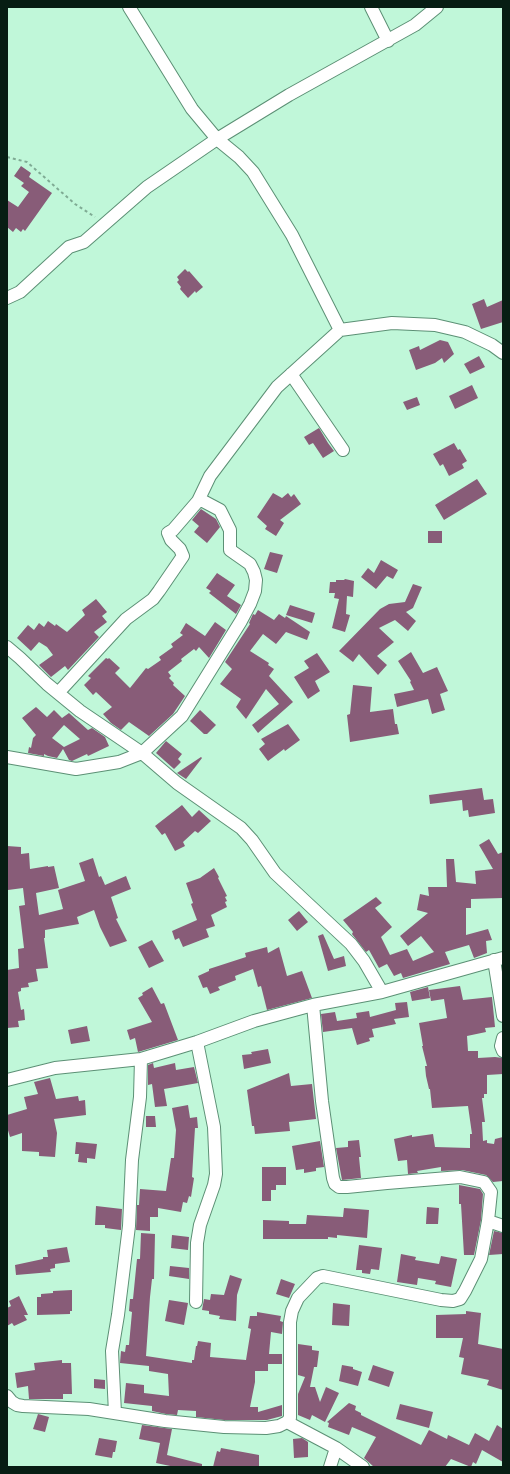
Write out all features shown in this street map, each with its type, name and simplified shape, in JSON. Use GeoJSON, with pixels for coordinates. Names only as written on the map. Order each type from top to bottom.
{"type":"FeatureCollection","features":[{"type":"Feature","properties":{"kind":"street"},"geometry":{"type":"LineString","coordinates":[[129,7],[192,109],[217,139],[239,157],[253,172],[292,235],[340,330]]}},
{"type":"Feature","properties":{"kind":"street"},"geometry":{"type":"LineString","coordinates":[[371,7],[388,40]]}},
{"type":"Feature","properties":{"kind":"street"},"geometry":{"type":"LineString","coordinates":[[7,298],[20,292],[69,247],[84,242],[147,187],[217,139],[288,95],[415,25],[437,7]]}},
{"type":"Feature","properties":{"kind":"street"},"geometry":{"type":"LineString","coordinates":[[58,693],[126,619],[153,599],[183,556],[180,549],[171,540],[168,533],[173,530],[198,501],[210,476],[277,387],[340,330],[392,323],[435,326],[465,332],[492,345],[503,353]]}},
{"type":"Feature","properties":{"kind":"street"},"geometry":{"type":"LineString","coordinates":[[291,374],[343,450]]}},
{"type":"Feature","properties":{"kind":"street"},"geometry":{"type":"LineString","coordinates":[[7,757],[76,769],[119,762],[142,753],[173,726],[182,716],[241,621],[250,604],[255,590],[256,580],[250,564],[230,550],[230,530],[220,510],[203,501],[198,501]]}},
{"type":"Feature","properties":{"kind":"street"},"geometry":{"type":"LineString","coordinates":[[7,647],[80,711],[142,753],[177,783],[241,828],[275,873],[351,944],[364,961],[382,992]]}},
{"type":"Feature","properties":{"kind":"street"},"geometry":{"type":"LineString","coordinates":[[7,1080],[55,1068],[141,1059],[197,1042],[254,1021],[313,1006],[382,992],[499,959],[503,1016]]}},
{"type":"Feature","properties":{"kind":"street"},"geometry":{"type":"LineString","coordinates":[[7,1396],[17,1405],[89,1409],[165,1421],[224,1427],[266,1428],[279,1426],[287,1422],[290,1418],[290,1322],[292,1311],[298,1298],[317,1278],[323,1276],[441,1300],[453,1301],[460,1299],[481,1259],[488,1221],[491,1192],[484,1182],[455,1177],[347,1187],[339,1187],[335,1184],[322,1101],[313,1006]]}},
{"type":"Feature","properties":{"kind":"street"},"geometry":{"type":"LineString","coordinates":[[503,1038],[503,1051]]}},
{"type":"Feature","properties":{"kind":"street"},"geometry":{"type":"LineString","coordinates":[[196,1302],[197,1242],[200,1225],[216,1174],[214,1127],[197,1042]]}},
{"type":"Feature","properties":{"kind":"street"},"geometry":{"type":"LineString","coordinates":[[115,1413],[112,1351],[129,1226],[132,1160],[140,1097],[141,1059]]}},
{"type":"Feature","properties":{"kind":"street"},"geometry":{"type":"LineString","coordinates":[[488,1221],[503,1226]]}},
{"type":"Feature","properties":{"kind":"street"},"geometry":{"type":"LineString","coordinates":[[287,1422],[336,1448],[363,1467]]}},
{"type":"Feature","properties":{"kind":"street"},"geometry":{"type":"LineString","coordinates":[[330,1467],[336,1448]]}},
{"type":"Feature","properties":{"kind":"path"},"geometry":{"type":"LineString","coordinates":[[7,157],[27,162],[76,204],[94,216],[108,220]]}},
{"type":"Feature","properties":{"kind":"building"},"geometry":{"type":"Polygon","coordinates":[[[21,166],[31,173],[29,177],[52,193],[25,231],[23,229],[21,232],[16,228],[13,232],[7,227],[7,200],[18,207],[29,192],[21,186],[24,183],[14,176],[21,166]]]}},
{"type":"Feature","properties":{"kind":"building"},"geometry":{"type":"Polygon","coordinates":[[[185,269],[188,272],[189,271],[203,287],[196,293],[195,291],[188,298],[180,289],[181,287],[177,282],[179,280],[177,277],[185,269]]]}},
{"type":"Feature","properties":{"kind":"building"},"geometry":{"type":"Polygon","coordinates":[[[484,299],[487,307],[503,300],[503,322],[481,329],[472,304],[484,299]]]}},
{"type":"Feature","properties":{"kind":"building"},"geometry":{"type":"Polygon","coordinates":[[[440,340],[448,342],[454,354],[444,363],[442,358],[435,363],[416,370],[409,350],[419,346],[420,350],[440,340]]]}},
{"type":"Feature","properties":{"kind":"building"},"geometry":{"type":"Polygon","coordinates":[[[479,356],[485,367],[470,374],[464,364],[479,356]]]}},
{"type":"Feature","properties":{"kind":"building"},"geometry":{"type":"Polygon","coordinates":[[[472,385],[478,398],[455,409],[449,396],[472,385]]]}},
{"type":"Feature","properties":{"kind":"building"},"geometry":{"type":"Polygon","coordinates":[[[417,397],[420,405],[407,410],[403,402],[417,397]]]}},
{"type":"Feature","properties":{"kind":"building"},"geometry":{"type":"Polygon","coordinates":[[[319,428],[334,451],[323,458],[313,443],[309,445],[304,437],[319,428]]]}},
{"type":"Feature","properties":{"kind":"building"},"geometry":{"type":"Polygon","coordinates":[[[454,443],[458,450],[460,449],[467,461],[462,464],[464,468],[449,476],[443,464],[440,466],[433,454],[454,443]]]}},
{"type":"Feature","properties":{"kind":"building"},"geometry":{"type":"Polygon","coordinates":[[[477,479],[487,494],[444,520],[435,505],[477,479]]]}},
{"type":"Feature","properties":{"kind":"building"},"geometry":{"type":"Polygon","coordinates":[[[273,493],[282,498],[288,493],[291,497],[294,494],[301,504],[280,520],[284,523],[276,536],[265,529],[267,526],[257,517],[273,493]]]}},
{"type":"Feature","properties":{"kind":"building"},"geometry":{"type":"Polygon","coordinates":[[[201,509],[216,519],[220,527],[207,543],[194,532],[199,526],[192,520],[201,509]]]}},
{"type":"Feature","properties":{"kind":"building"},"geometry":{"type":"Polygon","coordinates":[[[428,531],[442,531],[442,543],[428,543],[428,531]]]}},
{"type":"Feature","properties":{"kind":"building"},"geometry":{"type":"Polygon","coordinates":[[[270,552],[283,555],[277,573],[264,569],[270,552]]]}},
{"type":"Feature","properties":{"kind":"building"},"geometry":{"type":"Polygon","coordinates":[[[381,560],[398,570],[393,579],[387,576],[376,589],[361,577],[368,568],[374,573],[381,560]]]}},
{"type":"Feature","properties":{"kind":"building"},"geometry":{"type":"Polygon","coordinates":[[[217,573],[235,585],[227,596],[241,605],[236,614],[209,593],[211,591],[206,588],[217,573]]]}},
{"type":"Feature","properties":{"kind":"building"},"geometry":{"type":"Polygon","coordinates":[[[345,579],[354,581],[353,597],[347,596],[346,614],[350,615],[345,632],[332,628],[339,599],[334,598],[335,593],[329,593],[330,582],[345,579]]]}},
{"type":"Feature","properties":{"kind":"building"},"geometry":{"type":"Polygon","coordinates":[[[413,584],[422,587],[413,608],[406,612],[416,621],[408,631],[395,620],[379,628],[394,642],[377,656],[387,665],[378,675],[359,654],[353,662],[339,651],[380,609],[389,604],[405,602],[413,584]]]}},
{"type":"Feature","properties":{"kind":"building"},"geometry":{"type":"Polygon","coordinates":[[[96,599],[107,612],[102,616],[107,622],[94,632],[99,637],[68,670],[65,666],[51,677],[39,665],[53,655],[47,647],[39,642],[31,651],[17,638],[28,625],[34,630],[39,623],[44,627],[48,621],[55,626],[56,624],[67,632],[85,615],[82,610],[96,599]]]}},
{"type":"Feature","properties":{"kind":"building"},"geometry":{"type":"Polygon","coordinates":[[[290,605],[315,613],[312,623],[286,615],[290,605]]]}},
{"type":"Feature","properties":{"kind":"building"},"geometry":{"type":"Polygon","coordinates":[[[258,610],[274,620],[279,614],[285,618],[286,616],[310,632],[307,640],[286,632],[276,644],[263,634],[250,651],[269,663],[268,665],[274,669],[269,676],[293,702],[258,733],[252,725],[279,704],[266,689],[246,719],[236,707],[241,699],[220,684],[232,669],[225,662],[250,624],[249,623],[253,614],[255,615],[258,610]]]}},
{"type":"Feature","properties":{"kind":"building"},"geometry":{"type":"Polygon","coordinates":[[[215,622],[226,630],[209,658],[199,647],[196,651],[194,649],[181,659],[182,661],[168,672],[171,676],[169,678],[174,683],[173,685],[185,696],[173,714],[149,736],[129,722],[121,730],[111,723],[103,714],[112,707],[96,692],[93,695],[84,685],[91,678],[88,676],[106,658],[109,658],[120,668],[115,673],[130,688],[146,668],[148,669],[161,660],[159,657],[173,647],[171,644],[183,635],[180,633],[186,623],[205,636],[215,622]]]}},
{"type":"Feature","properties":{"kind":"building"},"geometry":{"type":"Polygon","coordinates":[[[411,652],[423,673],[437,667],[448,691],[440,694],[445,710],[432,714],[428,699],[397,707],[394,694],[414,690],[410,682],[411,681],[398,661],[411,652]]]}},
{"type":"Feature","properties":{"kind":"building"},"geometry":{"type":"Polygon","coordinates":[[[317,653],[330,672],[315,681],[320,691],[308,699],[294,677],[309,668],[304,661],[317,653]]]}},
{"type":"Feature","properties":{"kind":"building"},"geometry":{"type":"Polygon","coordinates":[[[353,685],[372,687],[370,712],[393,709],[395,724],[397,724],[399,734],[350,742],[347,715],[350,714],[353,685]]]}},
{"type":"Feature","properties":{"kind":"building"},"geometry":{"type":"Polygon","coordinates":[[[36,707],[47,717],[54,710],[62,718],[69,713],[88,730],[92,728],[105,737],[109,746],[88,756],[87,754],[72,761],[69,760],[63,749],[57,758],[44,754],[44,756],[28,753],[29,747],[31,748],[33,738],[36,735],[22,718],[36,707]],[[64,725],[52,738],[64,747],[80,739],[64,725]]]}},
{"type":"Feature","properties":{"kind":"building"},"geometry":{"type":"Polygon","coordinates":[[[200,710],[216,725],[207,734],[204,734],[190,721],[200,710]]]}},
{"type":"Feature","properties":{"kind":"building"},"geometry":{"type":"Polygon","coordinates":[[[288,724],[300,740],[285,751],[284,749],[268,761],[259,749],[265,744],[261,739],[288,724]]]}},
{"type":"Feature","properties":{"kind":"building"},"geometry":{"type":"Polygon","coordinates":[[[166,741],[182,754],[178,759],[181,762],[174,769],[156,753],[166,741]]]}},
{"type":"Feature","properties":{"kind":"building"},"geometry":{"type":"Polygon","coordinates":[[[201,757],[202,758],[186,779],[177,773],[201,757]]]}},
{"type":"Feature","properties":{"kind":"building"},"geometry":{"type":"Polygon","coordinates":[[[482,788],[484,800],[493,799],[495,813],[469,817],[468,810],[463,811],[462,800],[430,804],[429,795],[482,788]]]}},
{"type":"Feature","properties":{"kind":"building"},"geometry":{"type":"Polygon","coordinates":[[[182,805],[192,817],[199,810],[211,821],[198,833],[195,831],[183,842],[185,846],[175,851],[165,833],[162,835],[155,826],[182,805]]]}},
{"type":"Feature","properties":{"kind":"building"},"geometry":{"type":"Polygon","coordinates":[[[489,839],[498,854],[503,852],[503,898],[471,899],[471,908],[466,908],[466,935],[488,929],[492,940],[486,941],[487,953],[474,958],[469,945],[445,952],[450,964],[403,978],[401,973],[394,976],[387,964],[379,968],[369,950],[366,952],[343,920],[376,897],[382,903],[375,908],[392,927],[381,937],[390,955],[407,949],[413,961],[434,952],[421,936],[408,946],[400,936],[428,913],[417,910],[420,894],[429,896],[428,887],[447,887],[446,859],[454,859],[456,882],[476,884],[475,871],[493,869],[479,845],[489,839]]]}},
{"type":"Feature","properties":{"kind":"building"},"geometry":{"type":"Polygon","coordinates":[[[7,846],[21,847],[21,854],[29,853],[30,869],[54,866],[59,888],[36,893],[39,915],[63,909],[58,890],[85,881],[79,863],[93,858],[99,877],[101,876],[105,885],[126,876],[131,889],[111,897],[118,918],[116,919],[127,941],[110,947],[100,927],[94,910],[77,917],[79,924],[45,930],[44,938],[48,968],[36,969],[38,981],[28,983],[29,987],[21,988],[21,991],[18,992],[21,1010],[24,1009],[25,1020],[18,1021],[19,1027],[7,1028],[7,970],[19,968],[18,949],[24,948],[19,906],[25,905],[23,888],[8,890],[7,846]]]}},
{"type":"Feature","properties":{"kind":"building"},"geometry":{"type":"Polygon","coordinates":[[[214,868],[227,896],[225,897],[227,901],[225,902],[227,907],[211,915],[215,926],[206,929],[209,937],[183,947],[179,938],[175,940],[172,931],[197,920],[186,883],[200,878],[214,868]]]}},
{"type":"Feature","properties":{"kind":"building"},"geometry":{"type":"Polygon","coordinates":[[[299,911],[308,922],[297,931],[288,920],[299,911]]]}},
{"type":"Feature","properties":{"kind":"building"},"geometry":{"type":"Polygon","coordinates":[[[323,934],[334,959],[344,956],[346,966],[328,971],[318,936],[323,934]]]}},
{"type":"Feature","properties":{"kind":"building"},"geometry":{"type":"Polygon","coordinates":[[[152,940],[164,961],[149,968],[138,947],[152,940]]]}},
{"type":"Feature","properties":{"kind":"building"},"geometry":{"type":"Polygon","coordinates":[[[267,947],[268,953],[279,947],[287,976],[302,971],[312,998],[267,1010],[261,986],[258,987],[253,969],[235,976],[236,980],[218,987],[220,990],[210,994],[207,987],[203,988],[198,976],[209,971],[209,969],[246,957],[245,953],[267,947]]]}},
{"type":"Feature","properties":{"kind":"building"},"geometry":{"type":"Polygon","coordinates":[[[460,986],[463,1000],[492,997],[495,1027],[485,1028],[486,1032],[467,1036],[468,1051],[478,1051],[478,1058],[503,1058],[503,1074],[487,1075],[487,1094],[484,1094],[484,1098],[482,1098],[485,1122],[482,1122],[483,1141],[487,1140],[487,1143],[494,1144],[495,1139],[503,1137],[503,1181],[493,1182],[486,1175],[462,1170],[441,1171],[441,1167],[408,1174],[407,1160],[398,1161],[394,1139],[412,1135],[412,1137],[433,1134],[435,1147],[470,1148],[470,1134],[472,1134],[468,1106],[432,1108],[430,1089],[426,1076],[425,1066],[427,1066],[422,1046],[419,1023],[447,1018],[444,999],[431,1001],[429,990],[460,986]]]}},
{"type":"Feature","properties":{"kind":"building"},"geometry":{"type":"Polygon","coordinates":[[[152,987],[161,1004],[164,1003],[178,1040],[138,1052],[135,1038],[130,1040],[127,1030],[152,1022],[138,998],[143,995],[142,993],[152,987]]]}},
{"type":"Feature","properties":{"kind":"building"},"geometry":{"type":"Polygon","coordinates":[[[428,987],[430,998],[412,1001],[410,992],[428,987]]]}},
{"type":"Feature","properties":{"kind":"building"},"geometry":{"type":"Polygon","coordinates":[[[407,1002],[409,1017],[394,1019],[396,1024],[372,1029],[374,1037],[369,1038],[370,1041],[357,1045],[352,1028],[323,1032],[321,1014],[335,1012],[337,1021],[357,1018],[356,1013],[369,1011],[370,1017],[396,1010],[395,1003],[407,1002]]]}},
{"type":"Feature","properties":{"kind":"building"},"geometry":{"type":"Polygon","coordinates":[[[87,1026],[90,1041],[71,1044],[68,1030],[87,1026]]]}},
{"type":"Feature","properties":{"kind":"building"},"geometry":{"type":"Polygon","coordinates":[[[268,1049],[271,1063],[244,1069],[242,1055],[252,1054],[251,1052],[268,1049]]]}},
{"type":"Feature","properties":{"kind":"building"},"geometry":{"type":"Polygon","coordinates":[[[153,1063],[154,1068],[175,1063],[176,1070],[194,1067],[198,1083],[164,1089],[167,1106],[155,1107],[152,1084],[148,1085],[148,1065],[153,1063]]]}},
{"type":"Feature","properties":{"kind":"building"},"geometry":{"type":"Polygon","coordinates":[[[289,1073],[291,1086],[312,1084],[316,1119],[289,1122],[290,1131],[255,1134],[254,1126],[252,1126],[247,1090],[289,1073]]]}},
{"type":"Feature","properties":{"kind":"building"},"geometry":{"type":"Polygon","coordinates":[[[50,1078],[56,1099],[78,1096],[79,1101],[85,1100],[86,1115],[54,1119],[57,1133],[55,1157],[39,1156],[39,1152],[22,1151],[22,1133],[10,1137],[7,1127],[7,1115],[27,1109],[24,1097],[38,1094],[34,1082],[50,1078]]]}},
{"type":"Feature","properties":{"kind":"building"},"geometry":{"type":"Polygon","coordinates":[[[188,1105],[190,1118],[197,1117],[198,1128],[195,1128],[192,1177],[194,1178],[191,1197],[189,1196],[187,1203],[183,1202],[181,1212],[158,1208],[158,1217],[150,1217],[150,1231],[136,1230],[137,1205],[139,1205],[140,1189],[166,1191],[171,1158],[174,1158],[176,1130],[172,1108],[188,1105]]]}},
{"type":"Feature","properties":{"kind":"building"},"geometry":{"type":"Polygon","coordinates":[[[146,1116],[155,1116],[156,1127],[146,1127],[146,1116]]]}},
{"type":"Feature","properties":{"kind":"building"},"geometry":{"type":"Polygon","coordinates":[[[359,1140],[361,1178],[342,1180],[336,1148],[348,1147],[348,1141],[359,1140]]]}},
{"type":"Feature","properties":{"kind":"building"},"geometry":{"type":"Polygon","coordinates":[[[320,1141],[324,1167],[316,1168],[316,1171],[304,1173],[304,1169],[296,1170],[292,1146],[320,1141]]]}},
{"type":"Feature","properties":{"kind":"building"},"geometry":{"type":"Polygon","coordinates":[[[76,1142],[97,1144],[95,1159],[87,1158],[87,1163],[78,1162],[79,1154],[75,1154],[76,1142]]]}},
{"type":"Feature","properties":{"kind":"building"},"geometry":{"type":"Polygon","coordinates":[[[262,1167],[286,1167],[286,1185],[276,1185],[276,1190],[271,1190],[271,1201],[262,1201],[262,1167]]]}},
{"type":"Feature","properties":{"kind":"building"},"geometry":{"type":"Polygon","coordinates":[[[459,1185],[480,1189],[483,1194],[481,1220],[474,1255],[464,1255],[461,1204],[459,1204],[459,1185]]]}},
{"type":"Feature","properties":{"kind":"building"},"geometry":{"type":"Polygon","coordinates":[[[96,1206],[122,1209],[121,1230],[105,1228],[105,1225],[95,1225],[96,1206]]]}},
{"type":"Feature","properties":{"kind":"building"},"geometry":{"type":"Polygon","coordinates":[[[427,1207],[439,1208],[438,1224],[426,1224],[427,1207]]]}},
{"type":"Feature","properties":{"kind":"building"},"geometry":{"type":"Polygon","coordinates":[[[344,1208],[369,1210],[367,1238],[337,1235],[337,1238],[328,1237],[328,1239],[263,1239],[263,1220],[289,1221],[289,1224],[306,1224],[307,1215],[343,1217],[344,1208]]]}},
{"type":"Feature","properties":{"kind":"building"},"geometry":{"type":"Polygon","coordinates":[[[494,1231],[503,1233],[503,1254],[489,1255],[494,1231]]]}},
{"type":"Feature","properties":{"kind":"building"},"geometry":{"type":"Polygon","coordinates":[[[141,1233],[155,1234],[154,1279],[152,1279],[150,1297],[146,1356],[192,1363],[198,1341],[211,1343],[210,1357],[246,1360],[251,1329],[248,1328],[250,1316],[257,1316],[257,1312],[281,1316],[280,1321],[283,1322],[282,1334],[271,1332],[269,1354],[282,1354],[282,1364],[268,1364],[268,1371],[255,1371],[255,1382],[250,1407],[258,1407],[258,1412],[282,1405],[282,1416],[267,1420],[224,1420],[196,1417],[196,1411],[178,1410],[177,1415],[166,1414],[152,1411],[152,1406],[124,1403],[126,1383],[144,1385],[144,1393],[169,1396],[168,1374],[149,1371],[149,1366],[120,1363],[121,1351],[125,1352],[126,1345],[129,1345],[132,1312],[129,1311],[130,1299],[133,1299],[137,1259],[140,1259],[141,1233]]]}},
{"type":"Feature","properties":{"kind":"building"},"geometry":{"type":"Polygon","coordinates":[[[172,1235],[189,1237],[188,1250],[171,1248],[172,1235]]]}},
{"type":"Feature","properties":{"kind":"building"},"geometry":{"type":"Polygon","coordinates":[[[359,1245],[382,1248],[379,1270],[371,1269],[370,1274],[362,1273],[362,1270],[356,1270],[359,1245]]]}},
{"type":"Feature","properties":{"kind":"building"},"geometry":{"type":"Polygon","coordinates":[[[67,1247],[70,1262],[55,1264],[55,1268],[50,1269],[51,1272],[16,1275],[15,1265],[48,1257],[47,1250],[67,1247]]]}},
{"type":"Feature","properties":{"kind":"building"},"geometry":{"type":"Polygon","coordinates":[[[401,1254],[416,1257],[415,1260],[439,1264],[441,1256],[457,1259],[451,1287],[435,1284],[436,1281],[418,1278],[417,1285],[397,1282],[401,1254]]]}},
{"type":"Feature","properties":{"kind":"building"},"geometry":{"type":"Polygon","coordinates":[[[170,1266],[189,1268],[189,1279],[169,1276],[170,1266]]]}},
{"type":"Feature","properties":{"kind":"building"},"geometry":{"type":"Polygon","coordinates":[[[230,1275],[242,1279],[237,1295],[236,1321],[219,1319],[220,1316],[209,1314],[209,1311],[202,1310],[204,1299],[210,1300],[211,1294],[224,1295],[230,1275]]]}},
{"type":"Feature","properties":{"kind":"building"},"geometry":{"type":"Polygon","coordinates":[[[281,1279],[295,1284],[289,1298],[276,1294],[281,1279]]]}},
{"type":"Feature","properties":{"kind":"building"},"geometry":{"type":"Polygon","coordinates":[[[72,1290],[72,1311],[70,1311],[70,1314],[37,1315],[37,1297],[41,1297],[41,1294],[53,1293],[53,1291],[72,1290]]]}},
{"type":"Feature","properties":{"kind":"building"},"geometry":{"type":"Polygon","coordinates":[[[19,1296],[28,1315],[24,1315],[27,1320],[14,1326],[12,1323],[7,1326],[7,1308],[11,1306],[9,1301],[19,1296]]]}},
{"type":"Feature","properties":{"kind":"building"},"geometry":{"type":"Polygon","coordinates":[[[169,1300],[188,1303],[184,1325],[165,1321],[169,1300]]]}},
{"type":"Feature","properties":{"kind":"building"},"geometry":{"type":"Polygon","coordinates":[[[333,1303],[350,1305],[349,1326],[332,1325],[333,1303]]]}},
{"type":"Feature","properties":{"kind":"building"},"geometry":{"type":"Polygon","coordinates":[[[466,1311],[481,1313],[478,1344],[503,1349],[503,1390],[487,1385],[489,1380],[461,1374],[464,1358],[459,1357],[463,1338],[436,1338],[436,1315],[466,1314],[466,1311]]]}},
{"type":"Feature","properties":{"kind":"building"},"geometry":{"type":"Polygon","coordinates":[[[298,1344],[312,1346],[312,1350],[319,1351],[317,1367],[314,1367],[310,1387],[315,1387],[320,1402],[326,1387],[339,1393],[325,1422],[312,1415],[310,1420],[298,1415],[298,1394],[305,1377],[298,1375],[298,1344]]]}},
{"type":"Feature","properties":{"kind":"building"},"geometry":{"type":"Polygon","coordinates":[[[62,1360],[62,1363],[71,1363],[72,1394],[63,1394],[63,1399],[29,1399],[28,1386],[17,1388],[15,1373],[35,1370],[34,1363],[62,1360]]]}},
{"type":"Feature","properties":{"kind":"building"},"geometry":{"type":"Polygon","coordinates":[[[342,1365],[353,1367],[353,1369],[362,1372],[358,1386],[339,1381],[342,1365]]]}},
{"type":"Feature","properties":{"kind":"building"},"geometry":{"type":"Polygon","coordinates":[[[373,1365],[394,1372],[389,1387],[368,1380],[373,1365]]]}},
{"type":"Feature","properties":{"kind":"building"},"geometry":{"type":"Polygon","coordinates":[[[94,1379],[105,1380],[105,1389],[94,1388],[94,1379]]]}},
{"type":"Feature","properties":{"kind":"building"},"geometry":{"type":"Polygon","coordinates":[[[349,1403],[356,1406],[355,1410],[361,1413],[361,1415],[421,1445],[429,1430],[447,1439],[448,1435],[469,1445],[475,1433],[489,1441],[497,1425],[503,1429],[503,1462],[482,1450],[476,1464],[473,1462],[471,1467],[451,1459],[445,1467],[374,1467],[364,1458],[376,1437],[352,1427],[349,1435],[328,1427],[329,1423],[327,1422],[349,1403]]]}},
{"type":"Feature","properties":{"kind":"building"},"geometry":{"type":"Polygon","coordinates":[[[400,1404],[433,1412],[429,1428],[396,1419],[400,1404]]]}},
{"type":"Feature","properties":{"kind":"building"},"geometry":{"type":"Polygon","coordinates":[[[38,1414],[49,1417],[45,1432],[33,1429],[38,1414]]]}},
{"type":"Feature","properties":{"kind":"building"},"geometry":{"type":"Polygon","coordinates":[[[142,1425],[172,1429],[167,1455],[202,1464],[202,1467],[175,1467],[156,1463],[160,1443],[139,1439],[142,1425]]]}},
{"type":"Feature","properties":{"kind":"building"},"geometry":{"type":"Polygon","coordinates":[[[99,1438],[117,1441],[112,1458],[95,1455],[99,1438]]]}},
{"type":"Feature","properties":{"kind":"building"},"geometry":{"type":"Polygon","coordinates":[[[302,1438],[308,1442],[308,1457],[294,1458],[293,1439],[302,1438]]]}},
{"type":"Feature","properties":{"kind":"building"},"geometry":{"type":"Polygon","coordinates":[[[221,1448],[259,1455],[259,1467],[213,1467],[217,1451],[220,1452],[221,1448]]]}}]}
